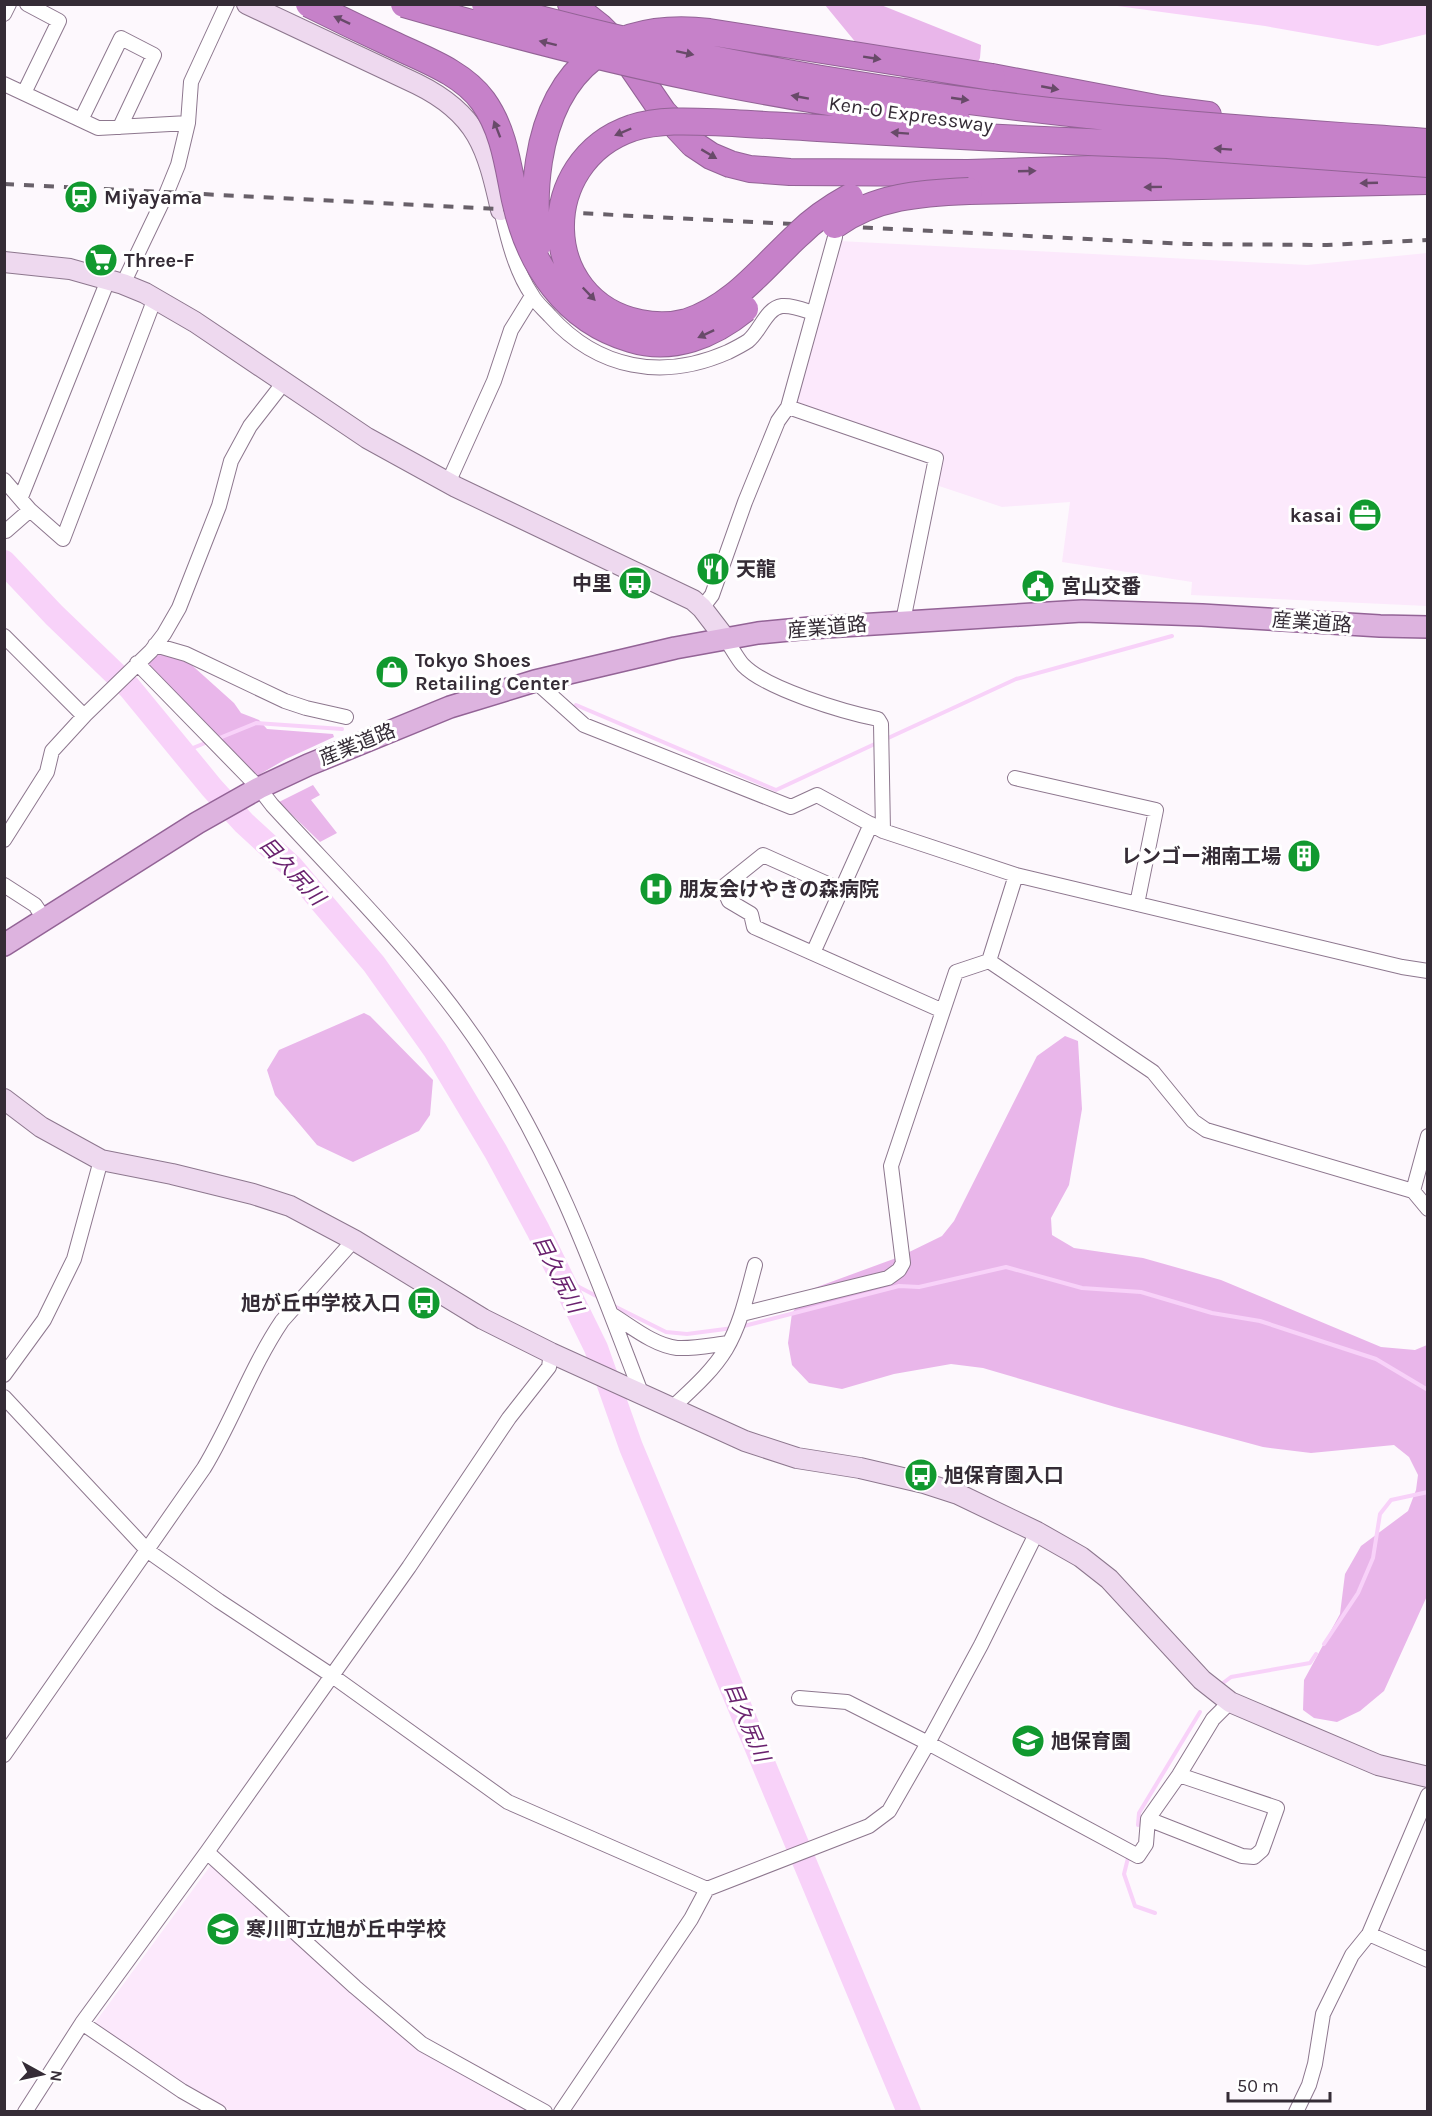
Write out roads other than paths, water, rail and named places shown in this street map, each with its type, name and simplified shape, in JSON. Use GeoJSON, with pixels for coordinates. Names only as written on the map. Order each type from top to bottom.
{"type":"FeatureCollection","features":[{"type":"Feature","properties":{"kind":"highway"},"geometry":{"type":"LineString","coordinates":[[309,4],[438,66],[470,87],[482,100],[499,131],[515,202],[529,247],[551,284],[578,313],[596,326],[636,341],[658,344],[697,338],[731,320],[837,223],[871,205],[910,195],[940,192],[1428,181]]}},
{"type":"Feature","properties":{"kind":"highway","name":"Ken-O Expressway"},"geometry":{"type":"LineString","coordinates":[[404,4],[549,43],[697,78],[887,112],[1089,138],[1428,164]]}},
{"type":"Feature","properties":{"kind":"highway","name":"Ken-O Expressway"},"geometry":{"type":"LineString","coordinates":[[485,4],[550,23],[700,56],[902,91],[1089,115],[1428,142]]}},
{"type":"Feature","properties":{"kind":"highway"},"geometry":{"type":"LineString","coordinates":[[571,4],[615,42],[663,112],[679,130],[693,144],[711,156],[730,164],[780,172],[968,173],[1124,168],[1428,164]]}},
{"type":"Feature","properties":{"kind":"highway"},"geometry":{"type":"LineString","coordinates":[[578,313],[553,281],[540,249],[535,191],[546,126],[564,89],[591,59],[619,41],[651,31],[690,30],[729,34],[992,77],[1161,109],[1428,137]]}},
{"type":"Feature","properties":{"kind":"highway"},"geometry":{"type":"LineString","coordinates":[[968,173],[892,182],[850,197],[800,232],[734,296],[717,309],[684,323],[647,324],[627,320],[609,311],[578,283],[567,264],[562,243],[560,222],[563,201],[570,181],[582,163],[597,147],[615,135],[655,123],[706,122],[1007,140],[1168,145]]}},
{"type":"Feature","properties":{"kind":"main road","name":"産業道路"},"geometry":{"type":"LineString","coordinates":[[45,920],[197,823],[256,790],[308,765],[450,707],[535,681],[725,638],[789,630],[903,621],[1082,611],[1428,627]]}},
{"type":"Feature","properties":{"kind":"main road"},"geometry":{"type":"LineString","coordinates":[[4,945],[45,920]]}},
{"type":"Feature","properties":{"kind":"street"},"geometry":{"type":"LineString","coordinates":[[4,14],[9,4]]}},
{"type":"Feature","properties":{"kind":"street"},"geometry":{"type":"LineString","coordinates":[[24,93],[59,21],[27,4]]}},
{"type":"Feature","properties":{"kind":"street"},"geometry":{"type":"LineString","coordinates":[[21,497],[116,282],[167,192],[178,165],[188,123],[191,82],[227,4]]}},
{"type":"Feature","properties":{"kind":"street"},"geometry":{"type":"LineString","coordinates":[[247,4],[437,94],[466,119],[480,140],[491,165],[508,241],[519,272],[532,296],[563,331],[590,350],[625,365],[657,368],[689,365],[728,352],[749,340],[776,308],[794,307],[813,313]]}},
{"type":"Feature","properties":{"kind":"street"},"geometry":{"type":"LineString","coordinates":[[81,120],[121,38],[154,55],[120,127]]}},
{"type":"Feature","properties":{"kind":"street"},"geometry":{"type":"LineString","coordinates":[[4,84],[98,128],[188,123]]}},
{"type":"Feature","properties":{"kind":"street"},"geometry":{"type":"LineString","coordinates":[[702,608],[712,595],[745,502],[778,422],[788,406],[835,237]]}},
{"type":"Feature","properties":{"kind":"street"},"geometry":{"type":"LineString","coordinates":[[4,262],[70,269],[116,282],[155,298],[285,381],[367,438],[448,483],[693,600],[725,638],[737,654],[741,664],[762,681],[849,713],[878,719],[881,724],[877,828],[841,890],[813,953]]}},
{"type":"Feature","properties":{"kind":"street"},"geometry":{"type":"LineString","coordinates":[[448,483],[494,381],[511,330],[532,296]]}},
{"type":"Feature","properties":{"kind":"street"},"geometry":{"type":"LineString","coordinates":[[4,480],[30,510],[63,539],[155,298]]}},
{"type":"Feature","properties":{"kind":"street"},"geometry":{"type":"LineString","coordinates":[[4,840],[46,772],[52,750],[156,645],[164,634],[179,608],[219,506],[231,461],[250,426],[285,381]]}},
{"type":"Feature","properties":{"kind":"street"},"geometry":{"type":"LineString","coordinates":[[788,406],[936,458],[903,621]]}},
{"type":"Feature","properties":{"kind":"street"},"geometry":{"type":"LineString","coordinates":[[6,531],[30,510]]}},
{"type":"Feature","properties":{"kind":"street"},"geometry":{"type":"LineString","coordinates":[[4,636],[84,716]]}},
{"type":"Feature","properties":{"kind":"street"},"geometry":{"type":"LineString","coordinates":[[156,645],[186,654],[285,701],[346,717]]}},
{"type":"Feature","properties":{"kind":"street"},"geometry":{"type":"LineString","coordinates":[[135,665],[211,741],[384,926],[446,998],[491,1062],[541,1151],[566,1204],[611,1314],[640,1394]]}},
{"type":"Feature","properties":{"kind":"street"},"geometry":{"type":"LineString","coordinates":[[535,681],[584,725],[790,807],[817,795],[877,828],[1016,875],[1402,967],[1428,971]]}},
{"type":"Feature","properties":{"kind":"street"},"geometry":{"type":"LineString","coordinates":[[1015,778],[1156,810],[1137,904]]}},
{"type":"Feature","properties":{"kind":"street"},"geometry":{"type":"LineString","coordinates":[[841,890],[763,855],[723,886],[729,901],[751,914],[754,927],[943,1011]]}},
{"type":"Feature","properties":{"kind":"street"},"geometry":{"type":"LineString","coordinates":[[989,961],[1016,875]]}},
{"type":"Feature","properties":{"kind":"street"},"geometry":{"type":"LineString","coordinates":[[4,885],[35,905],[45,920]]}},
{"type":"Feature","properties":{"kind":"street"},"geometry":{"type":"LineString","coordinates":[[742,1314],[888,1278],[899,1270],[903,1263],[891,1166],[956,972],[989,961]]}},
{"type":"Feature","properties":{"kind":"street"},"geometry":{"type":"LineString","coordinates":[[989,961],[1153,1072],[1193,1121],[1206,1130],[1413,1191],[1428,1209]]}},
{"type":"Feature","properties":{"kind":"street"},"geometry":{"type":"LineString","coordinates":[[4,1099],[41,1127],[101,1160],[172,1174],[253,1194],[290,1206],[354,1240],[483,1319],[558,1356],[745,1441],[797,1458],[860,1468],[924,1483],[958,1494],[1037,1532],[1081,1557],[1109,1579],[1202,1680],[1230,1702],[1377,1764],[1428,1777]]}},
{"type":"Feature","properties":{"kind":"street"},"geometry":{"type":"LineString","coordinates":[[1413,1191],[1428,1136]]}},
{"type":"Feature","properties":{"kind":"street"},"geometry":{"type":"LineString","coordinates":[[4,1375],[44,1320],[74,1259],[101,1160]]}},
{"type":"Feature","properties":{"kind":"street"},"geometry":{"type":"LineString","coordinates":[[4,1755],[148,1551],[218,1445],[272,1336],[282,1321],[354,1240]]}},
{"type":"Feature","properties":{"kind":"street"},"geometry":{"type":"LineString","coordinates":[[672,1408],[708,1374],[729,1343],[742,1314],[754,1265]]}},
{"type":"Feature","properties":{"kind":"street"},"geometry":{"type":"LineString","coordinates":[[611,1314],[658,1343],[667,1346],[678,1348],[729,1343]]}},
{"type":"Feature","properties":{"kind":"street"},"geometry":{"type":"LineString","coordinates":[[25,2112],[82,2024],[207,1852],[408,1567],[509,1418],[558,1356]]}},
{"type":"Feature","properties":{"kind":"street"},"geometry":{"type":"LineString","coordinates":[[4,1397],[148,1551],[331,1675],[508,1802],[707,1889]]}},
{"type":"Feature","properties":{"kind":"street"},"geometry":{"type":"LineString","coordinates":[[561,2112],[691,1919],[707,1889],[869,1826],[889,1811],[981,1645],[1037,1532]]}},
{"type":"Feature","properties":{"kind":"street"},"geometry":{"type":"LineString","coordinates":[[799,1698],[847,1702],[1137,1856],[1146,1844],[1148,1819],[1179,1775],[1213,1719],[1230,1702]]}},
{"type":"Feature","properties":{"kind":"street"},"geometry":{"type":"LineString","coordinates":[[1148,1819],[1242,1856],[1254,1857],[1262,1850],[1277,1808],[1179,1775]]}},
{"type":"Feature","properties":{"kind":"street"},"geometry":{"type":"LineString","coordinates":[[1296,2112],[1309,2085],[1315,2064],[1323,2014],[1352,1955],[1369,1934],[1428,1795]]}},
{"type":"Feature","properties":{"kind":"street"},"geometry":{"type":"LineString","coordinates":[[207,1852],[422,2044],[545,2112]]}},
{"type":"Feature","properties":{"kind":"street"},"geometry":{"type":"LineString","coordinates":[[1369,1934],[1428,1960]]}},
{"type":"Feature","properties":{"kind":"street"},"geometry":{"type":"LineString","coordinates":[[82,2024],[182,2091],[219,2112]]}},
{"type":"Feature","properties":{"kind":"waterway","name":"目久尻川"},"geometry":{"type":"LineString","coordinates":[[4,562],[54,615],[129,687],[212,788],[244,823],[291,866],[374,964],[435,1050],[496,1152],[538,1230],[596,1348],[631,1447],[909,2112]]}},
{"type":"Feature","properties":{"kind":"waterway"},"geometry":{"type":"LineString","coordinates":[[886,739],[1016,679],[1172,636]]}},
{"type":"Feature","properties":{"kind":"waterway"},"geometry":{"type":"LineString","coordinates":[[576,705],[776,790],[879,742]]}},
{"type":"Feature","properties":{"kind":"waterway"},"geometry":{"type":"LineString","coordinates":[[217,739],[256,723],[342,729]]}},
{"type":"Feature","properties":{"kind":"waterway"},"geometry":{"type":"LineString","coordinates":[[183,752],[210,741]]}},
{"type":"Feature","properties":{"kind":"waterway"},"geometry":{"type":"LineString","coordinates":[[740,1327],[899,1286],[919,1287],[1006,1267],[1082,1288],[1141,1292],[1212,1313],[1260,1321],[1376,1359],[1428,1390]]}},
{"type":"Feature","properties":{"kind":"waterway"},"geometry":{"type":"LineString","coordinates":[[560,1277],[600,1298]]}},
{"type":"Feature","properties":{"kind":"waterway"},"geometry":{"type":"LineString","coordinates":[[612,1305],[666,1332],[687,1334],[733,1328]]}},
{"type":"Feature","properties":{"kind":"waterway"},"geometry":{"type":"LineString","coordinates":[[1324,1644],[1358,1593],[1373,1558],[1380,1514],[1391,1500],[1428,1492]]}},
{"type":"Feature","properties":{"kind":"waterway"},"geometry":{"type":"LineString","coordinates":[[1223,1683],[1231,1677],[1310,1663],[1316,1654]]}},
{"type":"Feature","properties":{"kind":"waterway"},"geometry":{"type":"LineString","coordinates":[[1138,1825],[1139,1813],[1200,1712]]}},
{"type":"Feature","properties":{"kind":"waterway"},"geometry":{"type":"LineString","coordinates":[[1128,1858],[1124,1874],[1135,1906],[1155,1913]]}},
{"type":"Feature","properties":{"kind":"railway"},"geometry":{"type":"LineString","coordinates":[[4,184],[1188,244],[1327,245],[1428,240]]}},
{"type":"Feature","properties":{"kind":"place","name":"Miyayama"},"geometry":{"type":"Point","coordinates":[81,197]}},
{"type":"Feature","properties":{"kind":"place","name":"Three-F"},"geometry":{"type":"Point","coordinates":[101,260]}},
{"type":"Feature","properties":{"kind":"place","name":"kasai"},"geometry":{"type":"Point","coordinates":[1365,515]}},
{"type":"Feature","properties":{"kind":"place","name":"天龍"},"geometry":{"type":"Point","coordinates":[713,569]}},
{"type":"Feature","properties":{"kind":"place","name":"中里"},"geometry":{"type":"Point","coordinates":[635,583]}},
{"type":"Feature","properties":{"kind":"place","name":"宮山交番"},"geometry":{"type":"Point","coordinates":[1038,586]}},
{"type":"Feature","properties":{"kind":"place","name":"Tokyo Shoes Retailing Center"},"geometry":{"type":"Point","coordinates":[392,672]}},
{"type":"Feature","properties":{"kind":"place","name":"レンゴー湘南工場"},"geometry":{"type":"Point","coordinates":[1304,856]}},
{"type":"Feature","properties":{"kind":"place","name":"朋友会けやきの森病院"},"geometry":{"type":"Point","coordinates":[656,889]}},
{"type":"Feature","properties":{"kind":"place","name":"旭が丘中学校入口"},"geometry":{"type":"Point","coordinates":[424,1303]}},
{"type":"Feature","properties":{"kind":"place","name":"旭保育園入口"},"geometry":{"type":"Point","coordinates":[921,1475]}},
{"type":"Feature","properties":{"kind":"place","name":"旭保育園"},"geometry":{"type":"Point","coordinates":[1028,1741]}},
{"type":"Feature","properties":{"kind":"place","name":"寒川町立旭が丘中学校"},"geometry":{"type":"Point","coordinates":[223,1929]}}]}
